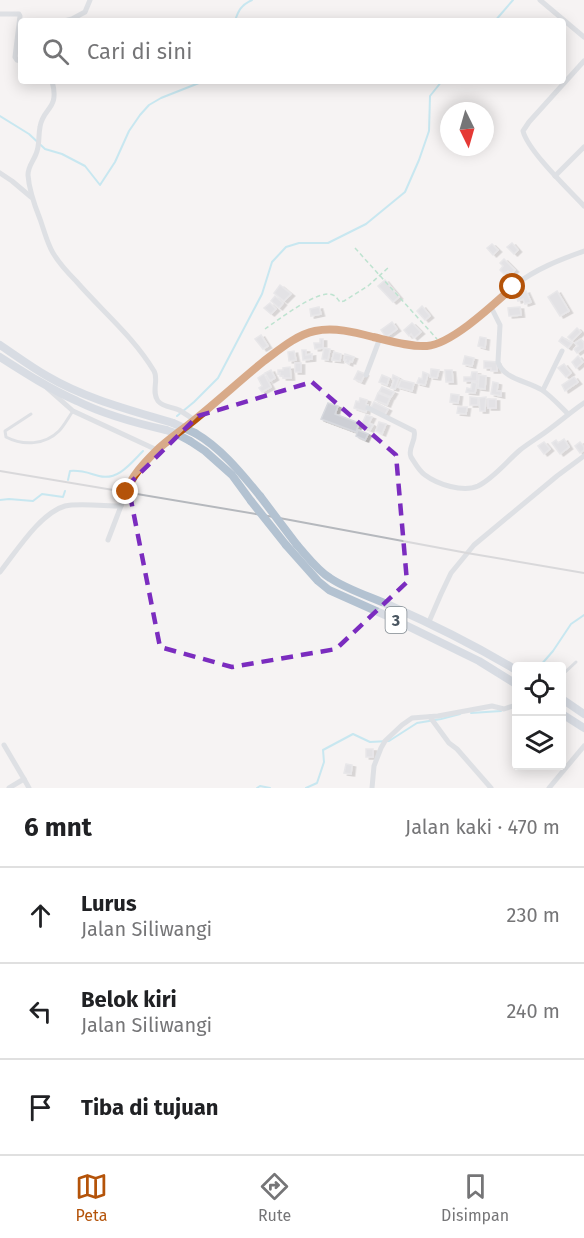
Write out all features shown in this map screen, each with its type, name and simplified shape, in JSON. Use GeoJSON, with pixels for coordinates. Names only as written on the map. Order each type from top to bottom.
{"type":"FeatureCollection","features":[{"type":"Feature","properties":{"kind":"main road","name":"3"},"geometry":{"type":"LineString","coordinates":[[0,345],[48,376],[85,394],[173,423],[192,437],[205,452],[232,475],[285,545],[318,581],[334,593],[425,633],[480,661],[512,681]]}},
{"type":"Feature","properties":{"kind":"main road","name":"3"},"geometry":{"type":"LineString","coordinates":[[0,357],[41,383],[78,402],[130,421],[205,439],[240,472],[297,545],[327,576],[342,586],[388,604],[512,668]]}},
{"type":"Feature","properties":{"kind":"main road"},"geometry":{"type":"LineString","coordinates":[[566,702],[584,714]]}},
{"type":"Feature","properties":{"kind":"main road"},"geometry":{"type":"LineString","coordinates":[[564,716],[584,728]]}},
{"type":"Feature","properties":{"kind":"street"},"geometry":{"type":"LineString","coordinates":[[74,18],[85,12],[90,0]]}},
{"type":"Feature","properties":{"kind":"street"},"geometry":{"type":"LineString","coordinates":[[540,0],[561,18]]}},
{"type":"Feature","properties":{"kind":"street"},"geometry":{"type":"LineString","coordinates":[[0,14],[19,14],[20,18]]}},
{"type":"Feature","properties":{"kind":"street"},"geometry":{"type":"LineString","coordinates":[[566,22],[584,37]]}},
{"type":"Feature","properties":{"kind":"street"},"geometry":{"type":"LineString","coordinates":[[18,32],[15,57],[18,60]]}},
{"type":"Feature","properties":{"kind":"street"},"geometry":{"type":"LineString","coordinates":[[566,81],[584,61]]}},
{"type":"Feature","properties":{"kind":"street"},"geometry":{"type":"LineString","coordinates":[[53,84],[55,94],[52,107],[40,126],[36,155],[28,170],[32,198],[49,246],[55,257],[87,294],[124,330],[155,372],[155,390],[162,405],[195,420]]}},
{"type":"Feature","properties":{"kind":"street"},"geometry":{"type":"LineString","coordinates":[[564,84],[524,131],[528,142],[555,176],[584,206]]}},
{"type":"Feature","properties":{"kind":"street"},"geometry":{"type":"LineString","coordinates":[[555,176],[584,147]]}},
{"type":"Feature","properties":{"kind":"street"},"geometry":{"type":"LineString","coordinates":[[0,173],[32,198]]}},
{"type":"Feature","properties":{"kind":"street"},"geometry":{"type":"LineString","coordinates":[[108,540],[129,484],[157,450],[267,359],[303,334],[314,331],[348,331],[429,346],[441,342],[468,324],[530,274],[584,251]]}},
{"type":"Feature","properties":{"kind":"street"},"geometry":{"type":"LineString","coordinates":[[491,307],[500,325],[498,364],[508,374],[543,390],[568,414]]}},
{"type":"Feature","properties":{"kind":"street"},"geometry":{"type":"LineString","coordinates":[[366,375],[380,338]]}},
{"type":"Feature","properties":{"kind":"street"},"geometry":{"type":"LineString","coordinates":[[543,390],[562,351]]}},
{"type":"Feature","properties":{"kind":"street"},"geometry":{"type":"LineString","coordinates":[[41,383],[73,411],[157,450]]}},
{"type":"Feature","properties":{"kind":"street"},"geometry":{"type":"LineString","coordinates":[[368,408],[414,431],[416,436],[409,452],[417,467],[424,474],[445,485],[469,488],[479,485],[503,467],[523,447],[584,403]]}},
{"type":"Feature","properties":{"kind":"street"},"geometry":{"type":"LineString","coordinates":[[429,624],[451,573],[474,545],[584,456]]}},
{"type":"Feature","properties":{"kind":"street"},"geometry":{"type":"LineString","coordinates":[[0,572],[35,528],[57,510],[67,506],[121,506]]}},
{"type":"Feature","properties":{"kind":"street"},"geometry":{"type":"LineString","coordinates":[[372,788],[374,766],[385,741],[412,718],[492,706],[504,709],[512,706]]}},
{"type":"Feature","properties":{"kind":"street"},"geometry":{"type":"LineString","coordinates":[[430,717],[449,743],[457,749],[490,788]]}},
{"type":"Feature","properties":{"kind":"street"},"geometry":{"type":"LineString","coordinates":[[4,745],[29,788]]}},
{"type":"Feature","properties":{"kind":"street"},"geometry":{"type":"LineString","coordinates":[[549,788],[584,746]]}},
{"type":"Feature","properties":{"kind":"street"},"geometry":{"type":"LineString","coordinates":[[9,788],[24,779]]}},
{"type":"Feature","properties":{"kind":"lane"},"geometry":{"type":"LineString","coordinates":[[31,414],[5,431],[6,437],[31,443],[52,437],[60,430],[73,411]]}},
{"type":"Feature","properties":{"kind":"lane"},"geometry":{"type":"LineString","coordinates":[[566,671],[576,662]]}},
{"type":"Feature","properties":{"kind":"path"},"geometry":{"type":"LineString","coordinates":[[355,248],[441,342]]}},
{"type":"Feature","properties":{"kind":"path"},"geometry":{"type":"LineString","coordinates":[[265,329],[293,309],[321,296],[331,294],[340,302],[344,301],[368,286],[389,267]]}},
{"type":"Feature","properties":{"kind":"highlighted area"},"geometry":{"type":"Polygon","coordinates":[[[312,382],[396,455],[407,582],[336,649],[232,667],[160,647],[128,485],[198,416],[312,382]]]}},
{"type":"Feature","properties":{"kind":"building"},"geometry":{"type":"Polygon","coordinates":[[[512,243],[518,250],[514,254],[507,247],[512,243]]]}},
{"type":"Feature","properties":{"kind":"building"},"geometry":{"type":"Polygon","coordinates":[[[492,244],[498,250],[493,255],[487,248],[492,244]]]}},
{"type":"Feature","properties":{"kind":"building"},"geometry":{"type":"Polygon","coordinates":[[[504,259],[515,270],[511,274],[508,271],[504,274],[500,270],[503,266],[500,263],[504,259]]]}},
{"type":"Feature","properties":{"kind":"building"},"geometry":{"type":"Polygon","coordinates":[[[385,280],[399,297],[393,302],[378,286],[385,280]]]}},
{"type":"Feature","properties":{"kind":"building"},"geometry":{"type":"Polygon","coordinates":[[[280,285],[291,294],[284,301],[274,293],[280,285]]]}},
{"type":"Feature","properties":{"kind":"building"},"geometry":{"type":"Polygon","coordinates":[[[526,291],[531,302],[525,304],[523,299],[518,301],[516,296],[526,291]]]}},
{"type":"Feature","properties":{"kind":"building"},"geometry":{"type":"Polygon","coordinates":[[[557,291],[569,311],[560,316],[548,297],[557,291]]]}},
{"type":"Feature","properties":{"kind":"building"},"geometry":{"type":"Polygon","coordinates":[[[275,296],[283,303],[279,308],[271,301],[275,296]]]}},
{"type":"Feature","properties":{"kind":"building"},"geometry":{"type":"Polygon","coordinates":[[[270,303],[276,309],[271,314],[264,308],[270,303]]]}},
{"type":"Feature","properties":{"kind":"building"},"geometry":{"type":"Polygon","coordinates":[[[422,306],[430,316],[425,320],[417,311],[422,306]]]}},
{"type":"Feature","properties":{"kind":"building"},"geometry":{"type":"Polygon","coordinates":[[[319,307],[321,314],[311,316],[310,309],[319,307]]]}},
{"type":"Feature","properties":{"kind":"building"},"geometry":{"type":"Polygon","coordinates":[[[520,307],[521,315],[509,316],[508,308],[520,307]]]}},
{"type":"Feature","properties":{"kind":"building"},"geometry":{"type":"Polygon","coordinates":[[[392,322],[397,329],[386,337],[381,330],[392,322]]]}},
{"type":"Feature","properties":{"kind":"building"},"geometry":{"type":"Polygon","coordinates":[[[412,323],[421,332],[414,338],[404,330],[412,323]]]}},
{"type":"Feature","properties":{"kind":"building"},"geometry":{"type":"Polygon","coordinates":[[[577,328],[581,332],[572,341],[568,337],[577,328]]]}},
{"type":"Feature","properties":{"kind":"building"},"geometry":{"type":"Polygon","coordinates":[[[261,335],[268,346],[263,349],[255,339],[261,335]]]}},
{"type":"Feature","properties":{"kind":"building"},"geometry":{"type":"Polygon","coordinates":[[[480,337],[486,338],[485,348],[478,346],[480,337]]]}},
{"type":"Feature","properties":{"kind":"building"},"geometry":{"type":"Polygon","coordinates":[[[562,337],[572,343],[568,348],[559,341],[562,337]]]}},
{"type":"Feature","properties":{"kind":"building"},"geometry":{"type":"Polygon","coordinates":[[[320,339],[323,339],[323,348],[315,349],[314,343],[320,343],[320,339]]]}},
{"type":"Feature","properties":{"kind":"building"},"geometry":{"type":"Polygon","coordinates":[[[581,339],[584,348],[577,353],[574,349],[578,346],[575,343],[581,339]]]}},
{"type":"Feature","properties":{"kind":"building"},"geometry":{"type":"Polygon","coordinates":[[[324,348],[330,349],[328,360],[322,359],[324,348]]]}},
{"type":"Feature","properties":{"kind":"building"},"geometry":{"type":"Polygon","coordinates":[[[302,350],[306,350],[306,355],[312,354],[312,359],[303,360],[302,350]]]}},
{"type":"Feature","properties":{"kind":"building"},"geometry":{"type":"Polygon","coordinates":[[[294,351],[296,360],[289,361],[288,352],[294,351]]]}},
{"type":"Feature","properties":{"kind":"building"},"geometry":{"type":"Polygon","coordinates":[[[334,352],[341,354],[340,361],[332,360],[334,352]]]}},
{"type":"Feature","properties":{"kind":"building"},"geometry":{"type":"Polygon","coordinates":[[[345,354],[354,357],[349,364],[344,360],[345,354]]]}},
{"type":"Feature","properties":{"kind":"building"},"geometry":{"type":"Polygon","coordinates":[[[465,356],[474,358],[472,366],[463,364],[465,356]]]}},
{"type":"Feature","properties":{"kind":"building"},"geometry":{"type":"Polygon","coordinates":[[[578,356],[583,362],[576,368],[572,362],[578,356]]]}},
{"type":"Feature","properties":{"kind":"building"},"geometry":{"type":"Polygon","coordinates":[[[484,361],[497,362],[497,371],[484,368],[484,361]]]}},
{"type":"Feature","properties":{"kind":"building"},"geometry":{"type":"Polygon","coordinates":[[[295,363],[301,363],[301,372],[295,372],[295,363]]]}},
{"type":"Feature","properties":{"kind":"building"},"geometry":{"type":"Polygon","coordinates":[[[564,364],[571,373],[566,377],[558,368],[564,364]]]}},
{"type":"Feature","properties":{"kind":"building"},"geometry":{"type":"Polygon","coordinates":[[[290,367],[291,378],[283,378],[280,373],[278,374],[278,370],[290,367]]]}},
{"type":"Feature","properties":{"kind":"building"},"geometry":{"type":"Polygon","coordinates":[[[431,369],[439,370],[437,378],[430,377],[431,369]]]}},
{"type":"Feature","properties":{"kind":"building"},"geometry":{"type":"Polygon","coordinates":[[[271,370],[275,378],[270,381],[265,373],[271,370]]]}},
{"type":"Feature","properties":{"kind":"building"},"geometry":{"type":"Polygon","coordinates":[[[445,370],[452,370],[453,382],[446,382],[445,370]]]}},
{"type":"Feature","properties":{"kind":"building"},"geometry":{"type":"Polygon","coordinates":[[[358,371],[365,374],[361,382],[354,379],[358,371]]]}},
{"type":"Feature","properties":{"kind":"building"},"geometry":{"type":"Polygon","coordinates":[[[423,372],[428,374],[425,385],[417,383],[419,378],[422,379],[423,372]]]}},
{"type":"Feature","properties":{"kind":"building"},"geometry":{"type":"Polygon","coordinates":[[[472,372],[477,372],[477,381],[464,381],[464,377],[471,377],[472,372]]]}},
{"type":"Feature","properties":{"kind":"building"},"geometry":{"type":"Polygon","coordinates":[[[264,374],[271,387],[262,392],[258,378],[264,374]]]}},
{"type":"Feature","properties":{"kind":"building"},"geometry":{"type":"Polygon","coordinates":[[[382,375],[389,378],[387,385],[379,382],[382,375]]]}},
{"type":"Feature","properties":{"kind":"building"},"geometry":{"type":"Polygon","coordinates":[[[393,375],[399,378],[395,389],[391,388],[393,375]]]}},
{"type":"Feature","properties":{"kind":"building"},"geometry":{"type":"Polygon","coordinates":[[[479,375],[486,376],[485,389],[478,388],[479,375]]]}},
{"type":"Feature","properties":{"kind":"building"},"geometry":{"type":"Polygon","coordinates":[[[574,377],[578,382],[565,391],[562,385],[574,377]]]}},
{"type":"Feature","properties":{"kind":"building"},"geometry":{"type":"Polygon","coordinates":[[[401,380],[414,383],[412,391],[398,387],[401,380]]]}},
{"type":"Feature","properties":{"kind":"building"},"geometry":{"type":"Polygon","coordinates":[[[472,382],[477,383],[475,393],[466,392],[467,388],[471,389],[472,382]]]}},
{"type":"Feature","properties":{"kind":"building"},"geometry":{"type":"Polygon","coordinates":[[[493,382],[498,383],[497,391],[501,391],[501,396],[491,394],[493,382]]]}},
{"type":"Feature","properties":{"kind":"building"},"geometry":{"type":"Polygon","coordinates":[[[382,387],[394,392],[391,397],[379,392],[382,387]]]}},
{"type":"Feature","properties":{"kind":"building"},"geometry":{"type":"Polygon","coordinates":[[[378,393],[390,398],[387,405],[375,400],[378,393]]]}},
{"type":"Feature","properties":{"kind":"building"},"geometry":{"type":"Polygon","coordinates":[[[451,394],[459,395],[458,403],[450,402],[451,394]]]}},
{"type":"Feature","properties":{"kind":"building"},"geometry":{"type":"Polygon","coordinates":[[[470,397],[478,398],[478,405],[470,405],[470,397]]]}},
{"type":"Feature","properties":{"kind":"building"},"geometry":{"type":"Polygon","coordinates":[[[486,397],[485,411],[480,411],[479,398],[486,397]]]}},
{"type":"Feature","properties":{"kind":"building"},"geometry":{"type":"Polygon","coordinates":[[[360,398],[367,400],[366,412],[354,408],[356,401],[359,402],[360,398]]]}},
{"type":"Feature","properties":{"kind":"building"},"geometry":{"type":"Polygon","coordinates":[[[488,399],[496,399],[496,408],[488,408],[488,399]]]}},
{"type":"Feature","properties":{"kind":"building"},"geometry":{"type":"Polygon","coordinates":[[[374,402],[388,409],[384,416],[370,409],[374,402]]]}},
{"type":"Feature","properties":{"kind":"building"},"geometry":{"type":"Polygon","coordinates":[[[328,403],[338,406],[335,414],[359,423],[356,432],[321,419],[328,403]]]}},
{"type":"Feature","properties":{"kind":"building"},"geometry":{"type":"Polygon","coordinates":[[[458,407],[467,407],[466,414],[457,413],[458,407]]]}},
{"type":"Feature","properties":{"kind":"building"},"geometry":{"type":"Polygon","coordinates":[[[366,415],[372,417],[369,423],[373,425],[370,430],[361,426],[366,415]]]}},
{"type":"Feature","properties":{"kind":"building"},"geometry":{"type":"Polygon","coordinates":[[[379,422],[386,424],[382,434],[376,431],[379,422]]]}},
{"type":"Feature","properties":{"kind":"building"},"geometry":{"type":"Polygon","coordinates":[[[358,430],[368,434],[365,440],[356,436],[358,430]]]}},
{"type":"Feature","properties":{"kind":"building"},"geometry":{"type":"Polygon","coordinates":[[[564,439],[569,447],[560,454],[552,443],[556,440],[558,443],[564,439]]]}},
{"type":"Feature","properties":{"kind":"building"},"geometry":{"type":"Polygon","coordinates":[[[544,442],[550,449],[544,454],[538,446],[544,442]]]}},
{"type":"Feature","properties":{"kind":"building"},"geometry":{"type":"Polygon","coordinates":[[[580,442],[584,450],[580,453],[575,446],[580,442]]]}},
{"type":"Feature","properties":{"kind":"building"},"geometry":{"type":"Polygon","coordinates":[[[366,749],[373,749],[373,757],[366,757],[366,749]]]}},
{"type":"Feature","properties":{"kind":"building"},"geometry":{"type":"Polygon","coordinates":[[[346,764],[352,765],[351,774],[344,773],[346,764]]]}},
{"type":"Feature","properties":{"kind":"waterway"},"geometry":{"type":"LineString","coordinates":[[236,18],[240,9],[252,0]]}},
{"type":"Feature","properties":{"kind":"waterway"},"geometry":{"type":"LineString","coordinates":[[498,18],[513,0]]}},
{"type":"Feature","properties":{"kind":"waterway"},"geometry":{"type":"LineString","coordinates":[[0,116],[29,134],[45,149],[62,154],[85,166],[100,185],[115,162],[129,131],[149,105],[196,84]]}},
{"type":"Feature","properties":{"kind":"waterway"},"geometry":{"type":"LineString","coordinates":[[177,416],[218,378],[262,294],[272,262],[286,247],[299,243],[328,243],[366,224],[405,192],[429,131],[430,96],[440,84]]}},
{"type":"Feature","properties":{"kind":"waterway"},"geometry":{"type":"LineString","coordinates":[[68,480],[70,471],[112,476],[129,466],[143,451]]}},
{"type":"Feature","properties":{"kind":"waterway"},"geometry":{"type":"LineString","coordinates":[[0,500],[33,501],[42,494],[63,497],[65,491]]}},
{"type":"Feature","properties":{"kind":"waterway"},"geometry":{"type":"LineString","coordinates":[[543,662],[571,624],[584,615]]}},
{"type":"Feature","properties":{"kind":"waterway"},"geometry":{"type":"LineString","coordinates":[[471,713],[501,711]]}},
{"type":"Feature","properties":{"kind":"waterway"},"geometry":{"type":"LineString","coordinates":[[306,788],[317,783],[324,762],[323,750],[353,734],[370,742],[389,741],[417,723],[460,714]]}},
{"type":"Feature","properties":{"kind":"waterway"},"geometry":{"type":"LineString","coordinates":[[257,788],[260,786],[270,788]]}},
{"type":"Feature","properties":{"kind":"railway"},"geometry":{"type":"LineString","coordinates":[[0,471],[274,517],[584,573]]}},
{"type":"Feature","properties":{"kind":"route"},"geometry":{"type":"LineString","coordinates":[[126,492],[132,479],[157,450],[254,369],[303,334],[314,331],[348,331],[401,343],[435,345],[491,307],[513,287]]}}]}
